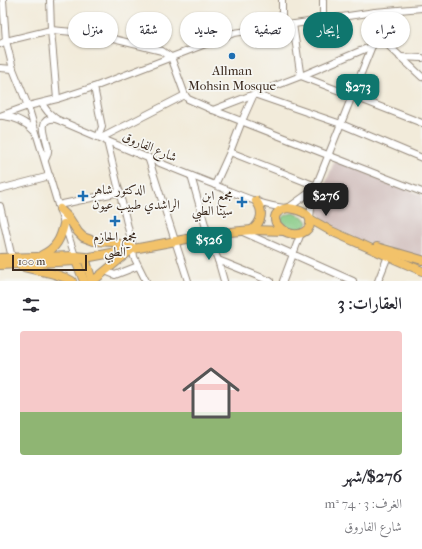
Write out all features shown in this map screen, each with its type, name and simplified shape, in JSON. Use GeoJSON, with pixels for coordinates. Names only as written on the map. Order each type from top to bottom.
{"type":"FeatureCollection","features":[{"type":"Feature","properties":{"kind":"main road"},"geometry":{"type":"LineString","coordinates":[[252,230],[257,225],[260,218],[260,208],[256,201]]}},
{"type":"Feature","properties":{"kind":"main road"},"geometry":{"type":"LineString","coordinates":[[59,207],[83,237],[94,241],[112,242],[133,248]]}},
{"type":"Feature","properties":{"kind":"main road","name":"شارع الفاروق"},"geometry":{"type":"LineString","coordinates":[[286,208],[302,212],[310,219],[331,231],[422,271]]}},
{"type":"Feature","properties":{"kind":"main road"},"geometry":{"type":"LineString","coordinates":[[285,232],[277,226],[275,220],[277,213],[286,208]]}},
{"type":"Feature","properties":{"kind":"main road"},"geometry":{"type":"LineString","coordinates":[[302,233],[309,228],[310,219]]}},
{"type":"Feature","properties":{"kind":"main road"},"geometry":{"type":"LineString","coordinates":[[0,265],[49,252],[56,245],[62,235],[64,224]]}},
{"type":"Feature","properties":{"kind":"main road","name":"شارع الفاروق"},"geometry":{"type":"LineString","coordinates":[[76,258],[85,258],[133,248],[241,230],[285,232],[292,234],[331,231]]}},
{"type":"Feature","properties":{"kind":"main road","name":"شارع الفاروق"},"geometry":{"type":"LineString","coordinates":[[360,243],[422,260]]}},
{"type":"Feature","properties":{"kind":"main road"},"geometry":{"type":"LineString","coordinates":[[85,258],[92,281],[133,248]]}},
{"type":"Feature","properties":{"kind":"main road"},"geometry":{"type":"LineString","coordinates":[[37,256],[76,258]]}},
{"type":"Feature","properties":{"kind":"main road"},"geometry":{"type":"LineString","coordinates":[[0,258],[13,261],[30,269],[56,274],[72,281]]}},
{"type":"Feature","properties":{"kind":"main road"},"geometry":{"type":"LineString","coordinates":[[13,261],[76,258]]}},
{"type":"Feature","properties":{"kind":"main road"},"geometry":{"type":"LineString","coordinates":[[76,258],[84,281]]}},
{"type":"Feature","properties":{"kind":"street"},"geometry":{"type":"LineString","coordinates":[[3,0],[6,41],[13,69],[28,106],[64,224],[76,258]]}},
{"type":"Feature","properties":{"kind":"street"},"geometry":{"type":"LineString","coordinates":[[50,0],[57,99]]}},
{"type":"Feature","properties":{"kind":"street"},"geometry":{"type":"LineString","coordinates":[[282,0],[282,12]]}},
{"type":"Feature","properties":{"kind":"street"},"geometry":{"type":"LineString","coordinates":[[323,0],[323,12]]}},
{"type":"Feature","properties":{"kind":"street"},"geometry":{"type":"LineString","coordinates":[[376,12],[422,8]]}},
{"type":"Feature","properties":{"kind":"street"},"geometry":{"type":"LineString","coordinates":[[0,44],[6,41],[51,30],[90,33],[162,51],[171,58],[185,95],[188,99],[422,192]]}},
{"type":"Feature","properties":{"kind":"street"},"geometry":{"type":"LineString","coordinates":[[1,116],[28,106],[42,104],[94,87],[240,32]]}},
{"type":"Feature","properties":{"kind":"street"},"geometry":{"type":"LineString","coordinates":[[295,38],[300,72],[302,76],[422,123]]}},
{"type":"Feature","properties":{"kind":"street"},"geometry":{"type":"LineString","coordinates":[[213,110],[302,76],[367,48]]}},
{"type":"Feature","properties":{"kind":"street"},"geometry":{"type":"LineString","coordinates":[[310,219],[315,188],[371,48]]}},
{"type":"Feature","properties":{"kind":"street"},"geometry":{"type":"LineString","coordinates":[[391,48],[422,77]]}},
{"type":"Feature","properties":{"kind":"street"},"geometry":{"type":"LineString","coordinates":[[400,56],[422,58]]}},
{"type":"Feature","properties":{"kind":"street"},"geometry":{"type":"LineString","coordinates":[[0,68],[13,69]]}},
{"type":"Feature","properties":{"kind":"street"},"geometry":{"type":"LineString","coordinates":[[94,87],[102,127],[99,137]]}},
{"type":"Feature","properties":{"kind":"street"},"geometry":{"type":"LineString","coordinates":[[215,185],[254,94]]}},
{"type":"Feature","properties":{"kind":"street"},"geometry":{"type":"LineString","coordinates":[[254,94],[341,124],[422,158]]}},
{"type":"Feature","properties":{"kind":"street"},"geometry":{"type":"LineString","coordinates":[[99,137],[185,95]]}},
{"type":"Feature","properties":{"kind":"street"},"geometry":{"type":"LineString","coordinates":[[42,104],[56,119]]}},
{"type":"Feature","properties":{"kind":"street"},"geometry":{"type":"LineString","coordinates":[[1,116],[12,117],[21,121],[37,134]]}},
{"type":"Feature","properties":{"kind":"street"},"geometry":{"type":"LineString","coordinates":[[45,160],[49,149],[44,132],[44,126],[47,121],[56,119]]}},
{"type":"Feature","properties":{"kind":"street","name":"شارع الفاروق"},"geometry":{"type":"LineString","coordinates":[[56,119],[191,176],[256,201],[271,206],[286,208]]}},
{"type":"Feature","properties":{"kind":"street"},"geometry":{"type":"LineString","coordinates":[[107,141],[134,257],[146,281]]}},
{"type":"Feature","properties":{"kind":"street"},"geometry":{"type":"LineString","coordinates":[[230,152],[315,188]]}},
{"type":"Feature","properties":{"kind":"street"},"geometry":{"type":"LineString","coordinates":[[148,157],[188,281]]}},
{"type":"Feature","properties":{"kind":"street"},"geometry":{"type":"LineString","coordinates":[[0,189],[50,176]]}},
{"type":"Feature","properties":{"kind":"street"},"geometry":{"type":"LineString","coordinates":[[191,176],[208,235],[218,260],[224,281]]}},
{"type":"Feature","properties":{"kind":"street"},"geometry":{"type":"LineString","coordinates":[[286,208],[315,188]]}},
{"type":"Feature","properties":{"kind":"street"},"geometry":{"type":"LineString","coordinates":[[59,207],[120,192]]}},
{"type":"Feature","properties":{"kind":"street"},"geometry":{"type":"LineString","coordinates":[[0,206],[13,261]]}},
{"type":"Feature","properties":{"kind":"street"},"geometry":{"type":"LineString","coordinates":[[241,230],[353,281]]}},
{"type":"Feature","properties":{"kind":"street"},"geometry":{"type":"LineString","coordinates":[[283,281],[302,233]]}},
{"type":"Feature","properties":{"kind":"street"},"geometry":{"type":"LineString","coordinates":[[378,281],[388,256]]}},
{"type":"Feature","properties":{"kind":"street"},"geometry":{"type":"LineString","coordinates":[[218,260],[270,281]]}},
{"type":"Feature","properties":{"kind":"street"},"geometry":{"type":"LineString","coordinates":[[105,271],[115,275],[138,266]]}},
{"type":"Feature","properties":{"kind":"shaded area"},"geometry":{"type":"Polygon","coordinates":[[[337,161],[422,195],[422,258],[359,240],[325,224],[316,208],[334,162],[337,161]]]}},
{"type":"Feature","properties":{"kind":"green space"},"geometry":{"type":"Polygon","coordinates":[[[293,213],[304,217],[308,222],[304,229],[291,228],[286,226],[281,221],[284,216],[293,213]]]}},
{"type":"Feature","properties":{"kind":"place","name":"Allman Mohsin Mosque"},"geometry":{"type":"Point","coordinates":[232,56]}},
{"type":"Feature","properties":{"kind":"place","name":"الدكتور شاهر الراشدي طبيب عيون"},"geometry":{"type":"Point","coordinates":[83,196]}},
{"type":"Feature","properties":{"kind":"place","name":"مجمع ابن سينا الطبي"},"geometry":{"type":"Point","coordinates":[242,202]}},
{"type":"Feature","properties":{"kind":"place","name":"مجمع الحازم الطبي"},"geometry":{"type":"Point","coordinates":[115,221]}}]}
